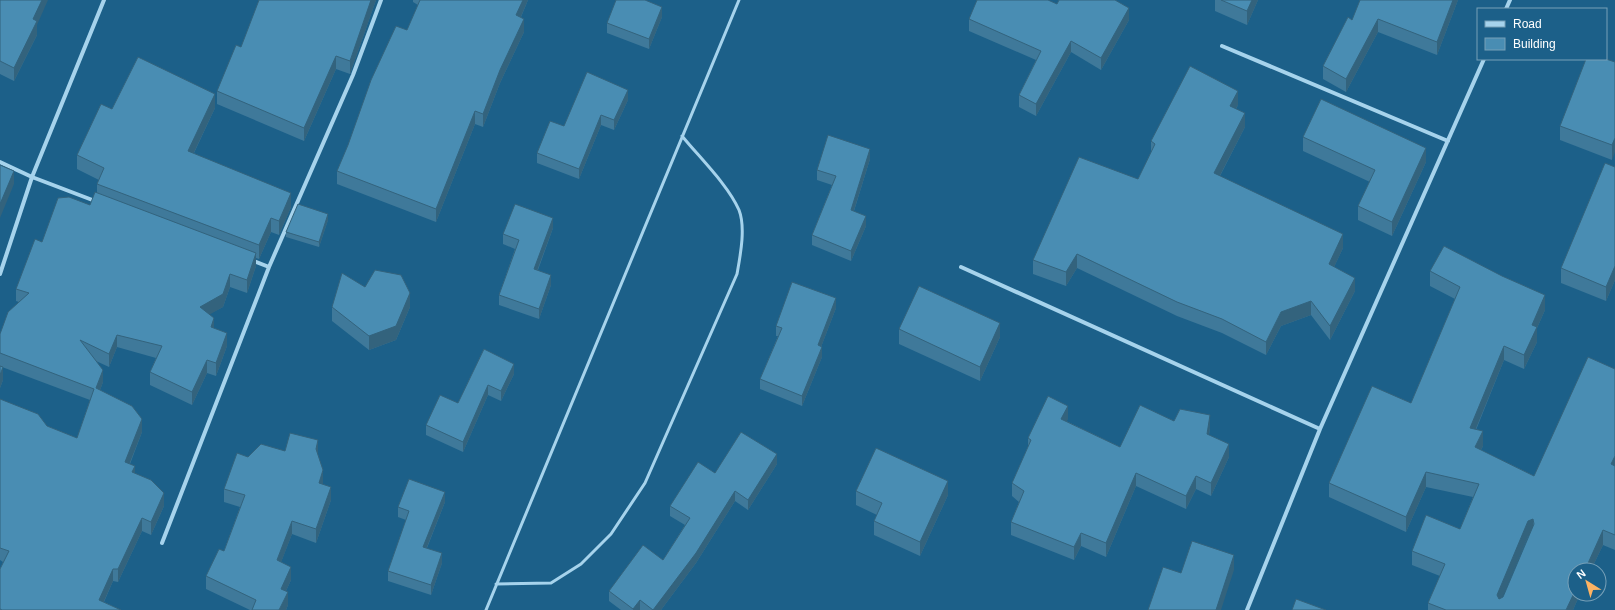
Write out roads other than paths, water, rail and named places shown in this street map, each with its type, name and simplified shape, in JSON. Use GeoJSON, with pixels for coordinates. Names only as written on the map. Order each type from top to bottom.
{"type":"FeatureCollection","features":[{"type":"Feature","properties":{"kind":"street"},"geometry":{"type":"LineString","coordinates":[[0,274],[32,177],[104,0]]}},
{"type":"Feature","properties":{"kind":"street"},"geometry":{"type":"LineString","coordinates":[[162,543],[269,267],[353,75],[381,0]]}},
{"type":"Feature","properties":{"kind":"street"},"geometry":{"type":"LineString","coordinates":[[1222,46],[1448,141]]}},
{"type":"Feature","properties":{"kind":"street"},"geometry":{"type":"LineString","coordinates":[[1247,610],[1320,429],[1484,60]]}},
{"type":"Feature","properties":{"kind":"street"},"geometry":{"type":"LineString","coordinates":[[0,162],[32,177],[99,202]]}},
{"type":"Feature","properties":{"kind":"street"},"geometry":{"type":"LineString","coordinates":[[247,259],[269,267]]}},
{"type":"Feature","properties":{"kind":"street"},"geometry":{"type":"LineString","coordinates":[[961,267],[1320,429]]}},
{"type":"Feature","properties":{"kind":"lane"},"geometry":{"type":"LineString","coordinates":[[486,610],[739,0]]}},
{"type":"Feature","properties":{"kind":"lane"},"geometry":{"type":"LineString","coordinates":[[496,584],[551,583],[581,564],[611,534],[644,483],[737,274],[742,243],[739,211],[727,190],[682,136]]}}]}
